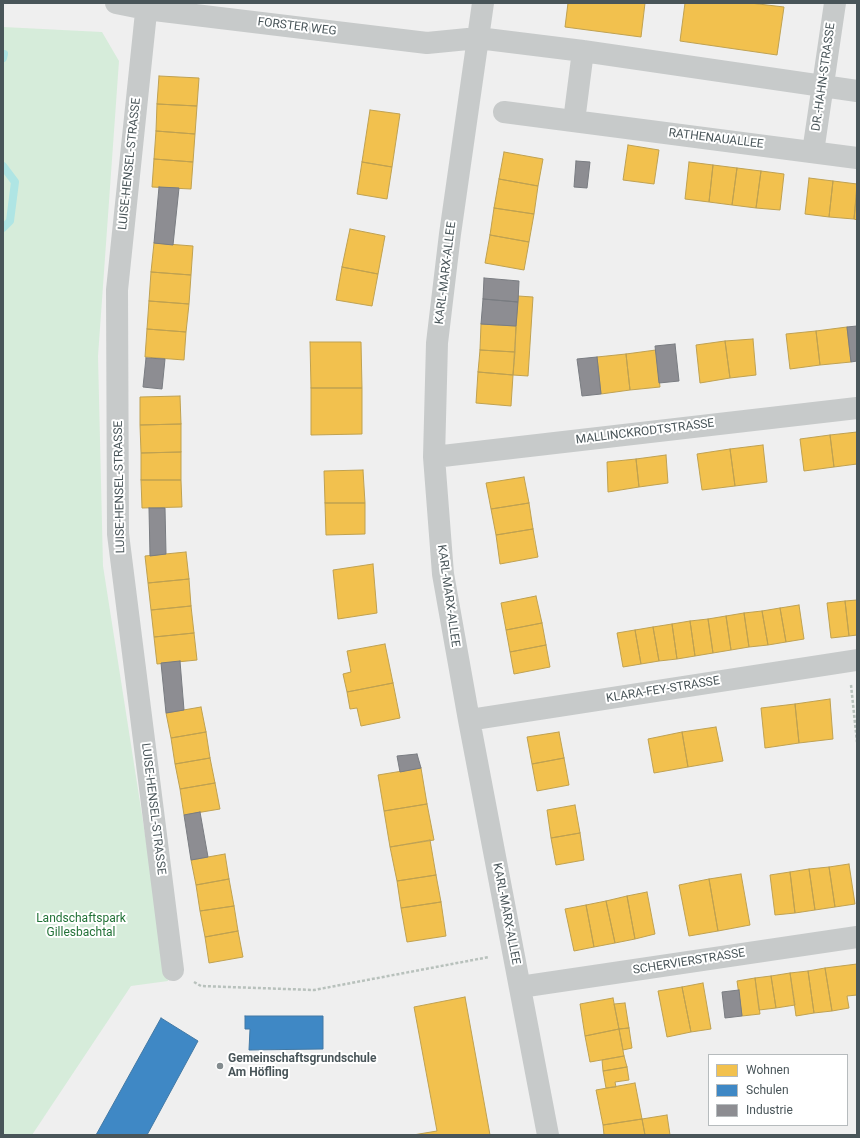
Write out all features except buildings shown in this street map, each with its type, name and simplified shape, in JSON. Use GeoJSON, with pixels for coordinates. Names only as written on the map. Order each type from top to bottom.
{"type":"FeatureCollection","features":[{"type":"Feature","properties":{"kind":"street","name":"FORSTER WEG"},"geometry":{"type":"LineString","coordinates":[[116,3],[427,43],[478,38]]}},
{"type":"Feature","properties":{"kind":"street","name":"KARL-MARX-ALLEE"},"geometry":{"type":"LineString","coordinates":[[483,3],[450,234],[437,344],[434,457],[443,574],[469,720],[548,1135]]}},
{"type":"Feature","properties":{"kind":"street","name":"DR.-HAHN-STRASSE"},"geometry":{"type":"LineString","coordinates":[[813,152],[835,3]]}},
{"type":"Feature","properties":{"kind":"street","name":"LUISE-HENSEL-STRASSE"},"geometry":{"type":"LineString","coordinates":[[146,6],[118,290],[118,534],[173,970]]}},
{"type":"Feature","properties":{"kind":"street"},"geometry":{"type":"LineString","coordinates":[[478,38],[583,51],[857,92]]}},
{"type":"Feature","properties":{"kind":"street"},"geometry":{"type":"LineString","coordinates":[[574,121],[583,51]]}},
{"type":"Feature","properties":{"kind":"street","name":"RATHENAUALLEE"},"geometry":{"type":"LineString","coordinates":[[504,112],[857,158]]}},
{"type":"Feature","properties":{"kind":"street","name":"MALLINCKRODTSTRASSE"},"geometry":{"type":"LineString","coordinates":[[434,457],[857,408]]}},
{"type":"Feature","properties":{"kind":"street","name":"KLARA-FEY-STRASSE"},"geometry":{"type":"LineString","coordinates":[[469,720],[853,661]]}},
{"type":"Feature","properties":{"kind":"street","name":"SCHERVIERSTRASSE"},"geometry":{"type":"LineString","coordinates":[[520,987],[857,937]]}},
{"type":"Feature","properties":{"kind":"path"},"geometry":{"type":"LineString","coordinates":[[853,661],[857,742]]}},
{"type":"Feature","properties":{"kind":"path"},"geometry":{"type":"LineString","coordinates":[[173,970],[201,986],[314,990],[513,954]]}},
{"type":"Feature","properties":{"kind":"green space","name":"Landschaftspark Gillesbachtal"},"geometry":{"type":"Polygon","coordinates":[[[3,27],[102,32],[119,61],[98,356],[103,566],[168,981],[131,986],[32,1135],[3,1135],[3,27]]]}},
{"type":"Feature","properties":{"kind":"waterway"},"geometry":{"type":"LineString","coordinates":[[3,58],[4,54]]}},
{"type":"Feature","properties":{"kind":"waterway"},"geometry":{"type":"LineString","coordinates":[[3,166],[15,182],[10,221],[3,228]]}},
{"type":"Feature","properties":{"kind":"place","name":"Gemeinschaftsgrundschule Am Höfling"},"geometry":{"type":"Point","coordinates":[220,1066]}}]}
